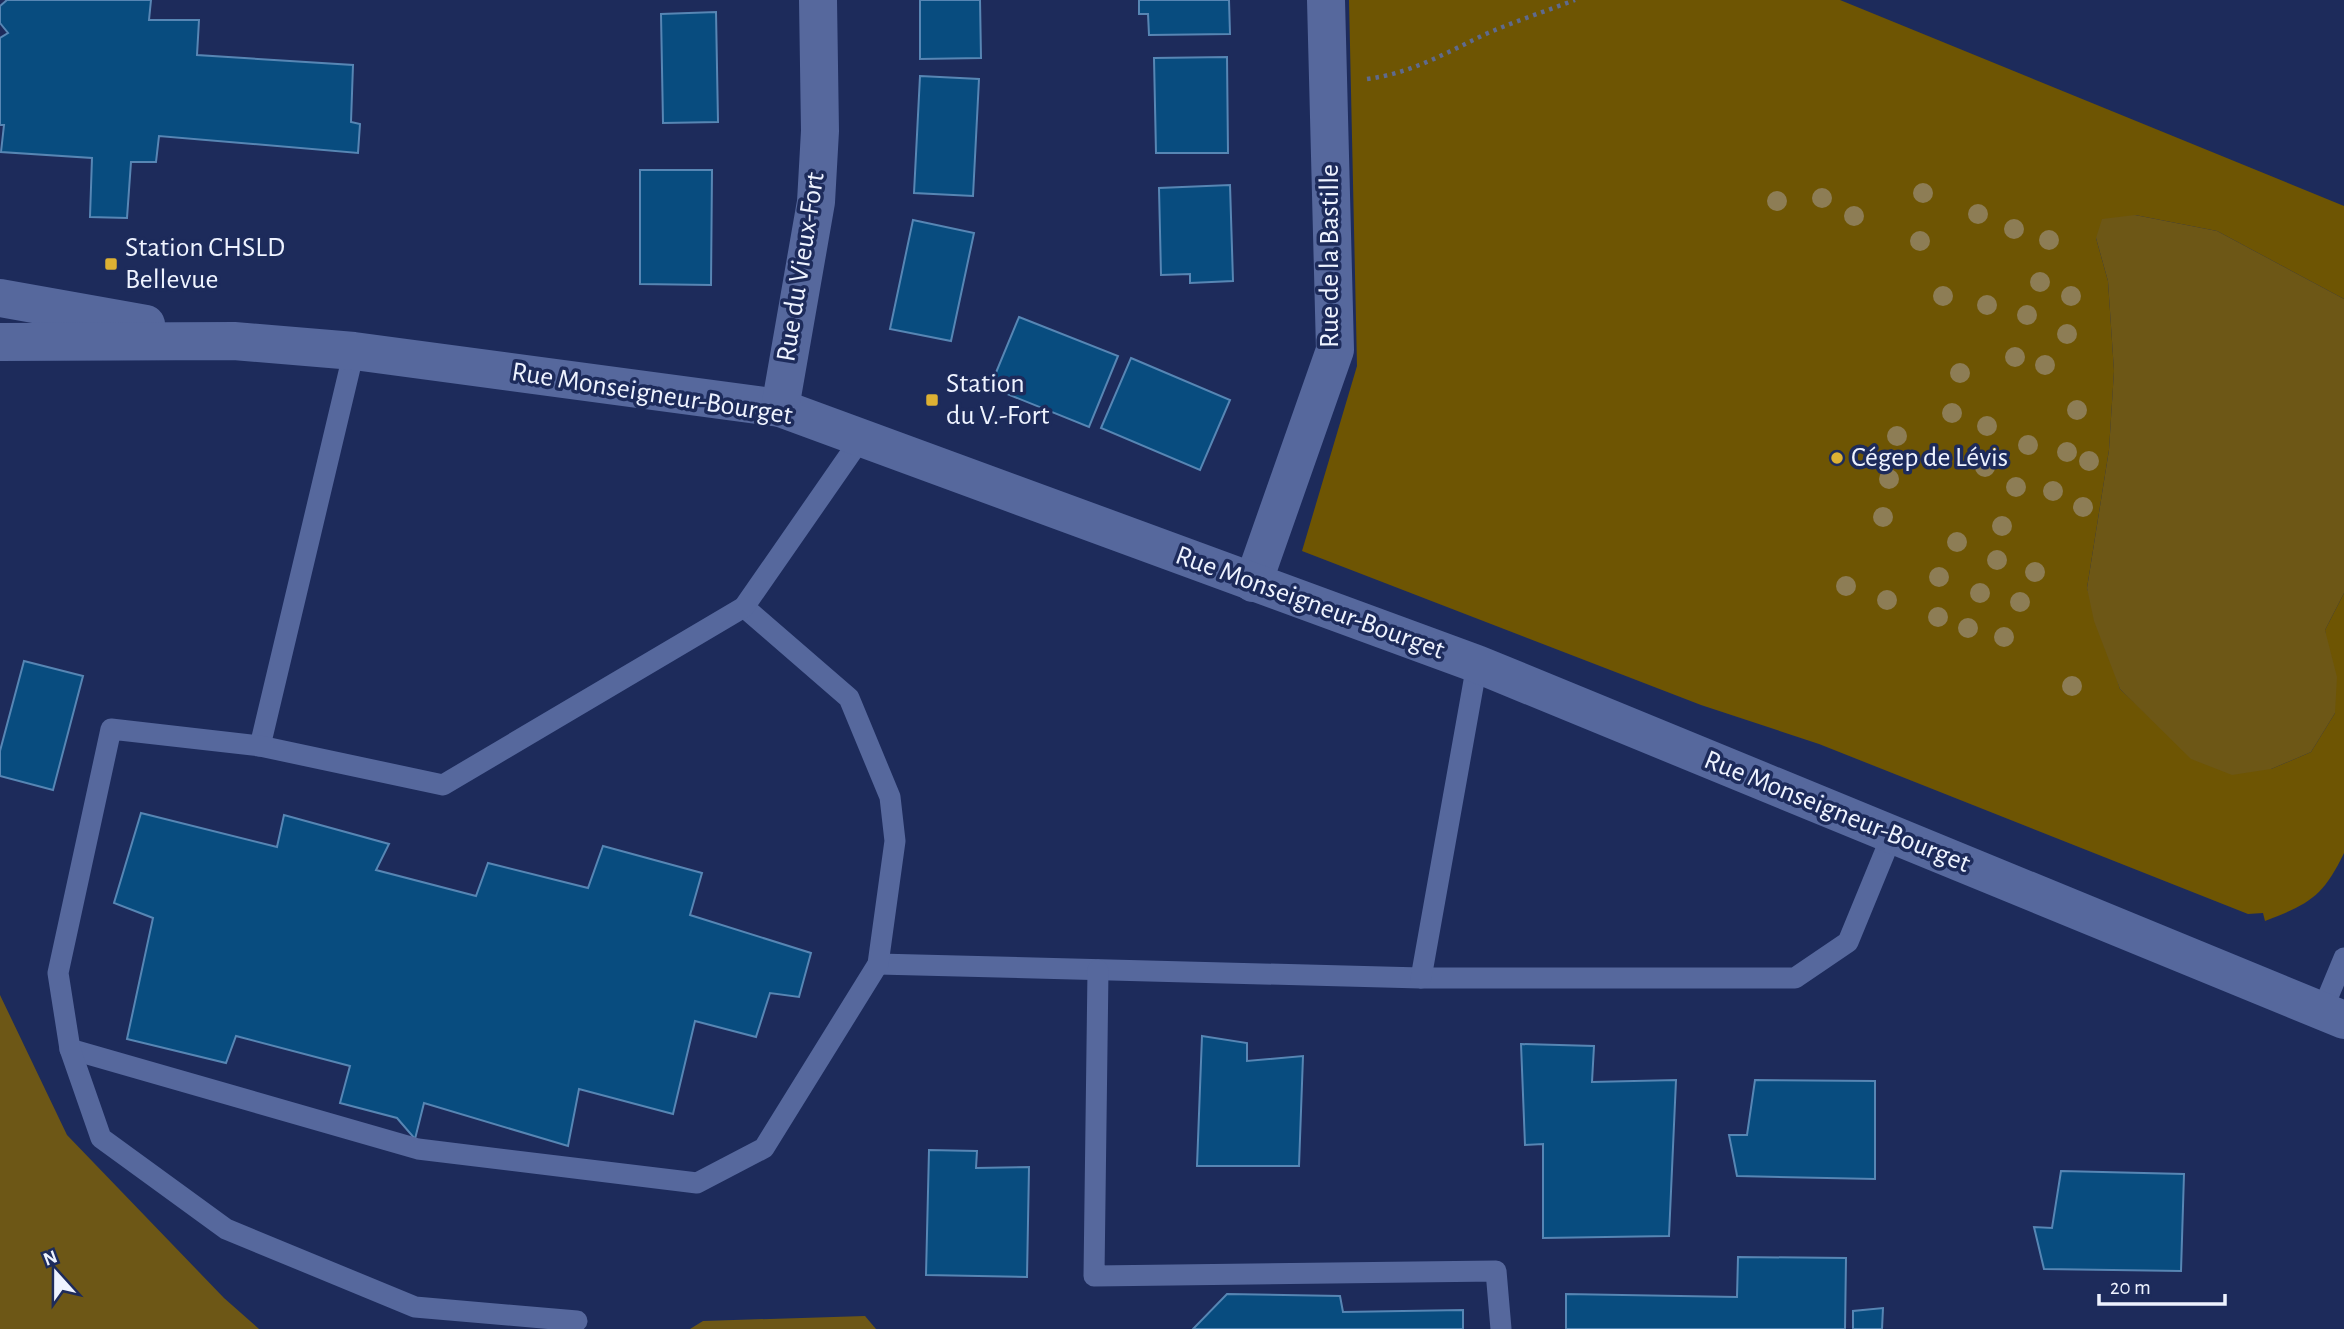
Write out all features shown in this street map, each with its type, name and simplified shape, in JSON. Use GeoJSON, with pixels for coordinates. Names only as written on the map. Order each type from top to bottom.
{"type":"FeatureCollection","features":[{"type":"Feature","properties":{"kind":"street","name":"Rue du Vieux-Fort"},"geometry":{"type":"LineString","coordinates":[[780,408],[817,202],[820,131],[818,0]]}},
{"type":"Feature","properties":{"kind":"street","name":"Rue de la Bastille"},"geometry":{"type":"LineString","coordinates":[[1253,583],[1335,349],[1326,0]]}},
{"type":"Feature","properties":{"kind":"street","name":"Rue Monseigneur-Bourget"},"geometry":{"type":"LineString","coordinates":[[0,298],[234,341]]}},
{"type":"Feature","properties":{"kind":"street","name":"Rue Monseigneur-Bourget"},"geometry":{"type":"LineString","coordinates":[[0,342],[234,341],[354,351],[780,408],[1477,664],[2333,1016]]}},
{"type":"Feature","properties":{"kind":"lane"},"geometry":{"type":"LineString","coordinates":[[260,746],[354,351]]}},
{"type":"Feature","properties":{"kind":"lane"},"geometry":{"type":"LineString","coordinates":[[577,1321],[415,1307],[226,1229],[102,1139],[70,1049],[58,973],[111,729],[260,746],[443,785],[744,607],[862,437]]}},
{"type":"Feature","properties":{"kind":"lane"},"geometry":{"type":"LineString","coordinates":[[70,1049],[418,1149],[696,1183],[764,1148],[878,964],[895,842],[890,797],[849,698],[744,607]]}},
{"type":"Feature","properties":{"kind":"lane"},"geometry":{"type":"LineString","coordinates":[[1421,978],[1477,664]]}},
{"type":"Feature","properties":{"kind":"lane"},"geometry":{"type":"LineString","coordinates":[[878,964],[1421,978],[1795,978],[1848,942],[1892,835]]}},
{"type":"Feature","properties":{"kind":"lane"},"geometry":{"type":"LineString","coordinates":[[2333,1016],[2344,958]]}},
{"type":"Feature","properties":{"kind":"lane"},"geometry":{"type":"LineString","coordinates":[[1098,970],[1094,1276],[1496,1271],[1501,1329]]}},
{"type":"Feature","properties":{"kind":"path"},"geometry":{"type":"LineString","coordinates":[[1328,84],[1395,75],[1441,58],[1488,33],[1575,0]]}},
{"type":"Feature","properties":{"kind":"shaded area","name":"Cégep de Lévis"},"geometry":{"type":"Polygon","coordinates":[[[1349,0],[1840,0],[2344,206],[2344,299],[2217,231],[2135,215],[2096,238],[2108,281],[2114,371],[2109,450],[2087,588],[2120,689],[2154,721],[2271,769],[2311,752],[2335,713],[2325,630],[2344,593],[2344,853],[2321,889],[2304,904],[2265,921],[2263,913],[2248,914],[1819,744],[1701,705],[1302,551],[1357,366],[1349,0]]]}},
{"type":"Feature","properties":{"kind":"shaded area"},"geometry":{"type":"Polygon","coordinates":[[[2135,215],[2217,231],[2344,299],[2344,593],[2325,630],[2337,677],[2335,713],[2311,752],[2271,769],[2232,775],[2191,759],[2120,689],[2094,621],[2087,588],[2109,450],[2114,371],[2108,281],[2096,238],[2102,219],[2135,215]]]}},
{"type":"Feature","properties":{"kind":"shaded area"},"geometry":{"type":"Polygon","coordinates":[[[0,995],[67,1135],[224,1298],[259,1329],[0,1329],[0,995]]]}},
{"type":"Feature","properties":{"kind":"shaded area"},"geometry":{"type":"Polygon","coordinates":[[[865,1316],[876,1329],[690,1329],[703,1321],[865,1316]]]}},
{"type":"Feature","properties":{"kind":"building"},"geometry":{"type":"Polygon","coordinates":[[[7,0],[151,0],[149,20],[199,20],[197,55],[353,65],[351,122],[360,124],[358,153],[159,136],[156,162],[131,162],[127,218],[90,217],[92,158],[1,152],[4,125],[0,125],[0,38],[8,33],[0,23],[0,6],[7,0]]]}},
{"type":"Feature","properties":{"kind":"building"},"geometry":{"type":"Polygon","coordinates":[[[920,0],[980,0],[981,58],[920,59],[920,0]]]}},
{"type":"Feature","properties":{"kind":"building"},"geometry":{"type":"Polygon","coordinates":[[[1139,0],[1229,0],[1230,34],[1149,35],[1148,14],[1139,14],[1139,0]]]}},
{"type":"Feature","properties":{"kind":"building"},"geometry":{"type":"Polygon","coordinates":[[[716,12],[718,122],[663,123],[661,14],[716,12]]]}},
{"type":"Feature","properties":{"kind":"building"},"geometry":{"type":"Polygon","coordinates":[[[1227,57],[1228,153],[1156,153],[1154,58],[1227,57]]]}},
{"type":"Feature","properties":{"kind":"building"},"geometry":{"type":"Polygon","coordinates":[[[920,76],[979,79],[973,196],[914,193],[920,76]]]}},
{"type":"Feature","properties":{"kind":"building"},"geometry":{"type":"Polygon","coordinates":[[[640,170],[712,170],[711,285],[640,284],[640,170]]]}},
{"type":"Feature","properties":{"kind":"building"},"geometry":{"type":"Polygon","coordinates":[[[1230,185],[1233,281],[1190,283],[1190,274],[1161,275],[1159,188],[1230,185]]]}},
{"type":"Feature","properties":{"kind":"building"},"geometry":{"type":"Polygon","coordinates":[[[913,220],[974,233],[951,341],[890,329],[913,220]]]}},
{"type":"Feature","properties":{"kind":"building"},"geometry":{"type":"Polygon","coordinates":[[[1019,317],[1118,356],[1089,427],[990,387],[1019,317]]]}},
{"type":"Feature","properties":{"kind":"building"},"geometry":{"type":"Polygon","coordinates":[[[1131,358],[1230,400],[1200,470],[1101,428],[1131,358]]]}},
{"type":"Feature","properties":{"kind":"building"},"geometry":{"type":"Polygon","coordinates":[[[24,661],[83,676],[53,790],[0,776],[0,751],[24,661]]]}},
{"type":"Feature","properties":{"kind":"building"},"geometry":{"type":"Polygon","coordinates":[[[141,813],[277,847],[284,815],[389,844],[376,870],[476,896],[488,863],[588,888],[603,846],[702,873],[690,915],[811,953],[799,997],[770,993],[756,1037],[695,1021],[673,1114],[579,1089],[568,1146],[424,1103],[415,1139],[397,1118],[340,1103],[350,1066],[236,1036],[226,1063],[127,1039],[153,918],[114,903],[141,813]]]}},
{"type":"Feature","properties":{"kind":"building"},"geometry":{"type":"Polygon","coordinates":[[[1202,1036],[1247,1043],[1247,1061],[1303,1056],[1299,1166],[1197,1166],[1202,1036]]]}},
{"type":"Feature","properties":{"kind":"building"},"geometry":{"type":"Polygon","coordinates":[[[1521,1044],[1594,1046],[1592,1082],[1676,1080],[1669,1236],[1543,1238],[1543,1144],[1525,1145],[1521,1044]]]}},
{"type":"Feature","properties":{"kind":"building"},"geometry":{"type":"Polygon","coordinates":[[[1755,1080],[1875,1081],[1875,1179],[1737,1176],[1729,1135],[1747,1135],[1755,1080]]]}},
{"type":"Feature","properties":{"kind":"building"},"geometry":{"type":"Polygon","coordinates":[[[929,1150],[977,1151],[976,1168],[1029,1167],[1027,1277],[926,1275],[929,1150]]]}},
{"type":"Feature","properties":{"kind":"building"},"geometry":{"type":"Polygon","coordinates":[[[2061,1171],[2184,1174],[2181,1271],[2044,1269],[2034,1227],[2052,1228],[2061,1171]]]}},
{"type":"Feature","properties":{"kind":"building"},"geometry":{"type":"Polygon","coordinates":[[[1738,1257],[1846,1258],[1845,1329],[1566,1329],[1566,1294],[1737,1297],[1738,1257]]]}},
{"type":"Feature","properties":{"kind":"building"},"geometry":{"type":"Polygon","coordinates":[[[1227,1294],[1340,1296],[1343,1312],[1463,1310],[1463,1329],[1193,1329],[1227,1294]]]}},
{"type":"Feature","properties":{"kind":"building"},"geometry":{"type":"Polygon","coordinates":[[[1883,1308],[1882,1329],[1853,1329],[1853,1311],[1883,1308]]]}},
{"type":"Feature","properties":{"kind":"place","name":"Station CHSLD Bellevue"},"geometry":{"type":"Point","coordinates":[111,264]}},
{"type":"Feature","properties":{"kind":"place","name":"Station du V.-Fort"},"geometry":{"type":"Point","coordinates":[932,400]}},
{"type":"Feature","properties":{"kind":"place","name":"Cégep de Lévis"},"geometry":{"type":"Point","coordinates":[1837,458]}}]}
